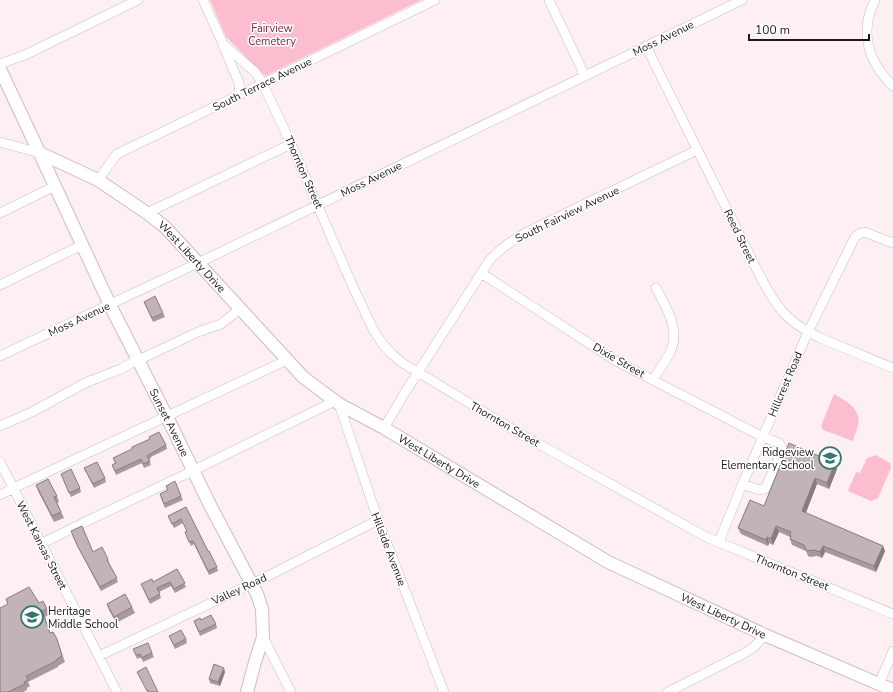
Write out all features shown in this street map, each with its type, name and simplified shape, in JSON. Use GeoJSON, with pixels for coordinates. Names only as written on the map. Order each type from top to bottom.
{"type":"FeatureCollection","features":[{"type":"Feature","properties":{"kind":"main road","name":"Sunset Avenue"},"geometry":{"type":"LineString","coordinates":[[0,69],[110,305],[192,471],[256,594],[262,609],[263,637]]}},
{"type":"Feature","properties":{"kind":"main road","name":"West Liberty Drive"},"geometry":{"type":"LineString","coordinates":[[40,153],[98,180],[165,227],[303,377],[337,402],[384,428],[608,562],[765,635],[893,690]]}},
{"type":"Feature","properties":{"kind":"main road"},"geometry":{"type":"LineString","coordinates":[[247,692],[263,637]]}},
{"type":"Feature","properties":{"kind":"street"},"geometry":{"type":"LineString","coordinates":[[0,64],[27,54],[138,0]]}},
{"type":"Feature","properties":{"kind":"street"},"geometry":{"type":"LineString","coordinates":[[203,0],[239,83],[240,95]]}},
{"type":"Feature","properties":{"kind":"street","name":"South Terrace Avenue"},"geometry":{"type":"LineString","coordinates":[[98,180],[117,154],[435,0]]}},
{"type":"Feature","properties":{"kind":"street"},"geometry":{"type":"LineString","coordinates":[[549,0],[585,76]]}},
{"type":"Feature","properties":{"kind":"street","name":"Moss Avenue"},"geometry":{"type":"LineString","coordinates":[[0,356],[198,263],[742,0]]}},
{"type":"Feature","properties":{"kind":"street"},"geometry":{"type":"LineString","coordinates":[[875,0],[868,20],[868,42],[872,57],[879,71],[893,86]]}},
{"type":"Feature","properties":{"kind":"street","name":"Thornton Street"},"geometry":{"type":"LineString","coordinates":[[223,44],[256,72],[263,84],[292,144],[353,287],[374,331],[384,346],[401,362],[526,437],[706,537],[893,614]]}},
{"type":"Feature","properties":{"kind":"street","name":"Reed Street"},"geometry":{"type":"LineString","coordinates":[[646,46],[770,296],[780,309],[799,327],[893,368]]}},
{"type":"Feature","properties":{"kind":"street"},"geometry":{"type":"LineString","coordinates":[[2,143],[40,153]]}},
{"type":"Feature","properties":{"kind":"street"},"geometry":{"type":"LineString","coordinates":[[147,213],[292,144]]}},
{"type":"Feature","properties":{"kind":"street","name":"South Fairview Avenue"},"geometry":{"type":"LineString","coordinates":[[384,428],[481,273],[489,261],[506,244],[526,232],[697,150]]}},
{"type":"Feature","properties":{"kind":"street"},"geometry":{"type":"LineString","coordinates":[[0,213],[55,186]]}},
{"type":"Feature","properties":{"kind":"street","name":"Hillcrest Road"},"geometry":{"type":"LineString","coordinates":[[719,542],[808,332],[855,237],[864,232],[893,243]]}},
{"type":"Feature","properties":{"kind":"street"},"geometry":{"type":"LineString","coordinates":[[0,285],[82,245]]}},
{"type":"Feature","properties":{"kind":"street","name":"Dixie Street"},"geometry":{"type":"LineString","coordinates":[[481,273],[616,361],[763,437],[779,443],[783,449],[765,488],[759,490],[743,484]]}},
{"type":"Feature","properties":{"kind":"street"},"geometry":{"type":"LineString","coordinates":[[653,380],[671,350],[674,340],[671,318],[656,288]]}},
{"type":"Feature","properties":{"kind":"street"},"geometry":{"type":"LineString","coordinates":[[0,426],[32,412],[87,382],[120,369],[198,332],[221,324],[240,308]]}},
{"type":"Feature","properties":{"kind":"street"},"geometry":{"type":"LineString","coordinates":[[0,495],[287,360]]}},
{"type":"Feature","properties":{"kind":"street"},"geometry":{"type":"LineString","coordinates":[[41,542],[51,539],[337,402]]}},
{"type":"Feature","properties":{"kind":"street","name":"Hillside Avenue"},"geometry":{"type":"LineString","coordinates":[[337,402],[378,520],[444,692]]}},
{"type":"Feature","properties":{"kind":"street","name":"West Kansas Street"},"geometry":{"type":"LineString","coordinates":[[0,462],[117,692]]}},
{"type":"Feature","properties":{"kind":"street","name":"Valley Road"},"geometry":{"type":"LineString","coordinates":[[99,656],[251,584],[378,520]]}},
{"type":"Feature","properties":{"kind":"street"},"geometry":{"type":"LineString","coordinates":[[668,692],[754,648],[765,635]]}},
{"type":"Feature","properties":{"kind":"street","name":"Sunset Avenue"},"geometry":{"type":"LineString","coordinates":[[263,637],[291,692]]}},
{"type":"Feature","properties":{"kind":"street"},"geometry":{"type":"LineString","coordinates":[[879,684],[893,651]]}},
{"type":"Feature","properties":{"kind":"green space","name":"Fairview Cemetery"},"geometry":{"type":"Polygon","coordinates":[[[210,0],[421,0],[265,76],[226,37],[210,0]]]}},
{"type":"Feature","properties":{"kind":"green space"},"geometry":{"type":"Polygon","coordinates":[[[834,394],[852,406],[858,414],[858,425],[853,441],[823,430],[821,426],[834,394]]]}},
{"type":"Feature","properties":{"kind":"green space"},"geometry":{"type":"Polygon","coordinates":[[[876,455],[890,463],[891,468],[878,498],[871,501],[848,491],[856,472],[860,473],[867,458],[876,455]]]}},
{"type":"Feature","properties":{"kind":"building"},"geometry":{"type":"Polygon","coordinates":[[[155,296],[163,313],[152,318],[144,302],[155,296]]]}},
{"type":"Feature","properties":{"kind":"building"},"geometry":{"type":"Polygon","coordinates":[[[159,432],[166,445],[147,456],[150,461],[143,464],[141,459],[115,471],[112,465],[116,463],[113,458],[150,439],[149,437],[159,432]]]}},
{"type":"Feature","properties":{"kind":"building"},"geometry":{"type":"Polygon","coordinates":[[[789,443],[835,463],[827,483],[815,478],[802,511],[883,546],[874,566],[823,546],[820,552],[814,550],[807,551],[804,545],[790,539],[791,532],[776,526],[771,539],[767,537],[766,540],[738,528],[750,500],[764,506],[789,443]]]}},
{"type":"Feature","properties":{"kind":"building"},"geometry":{"type":"Polygon","coordinates":[[[97,462],[105,478],[93,484],[84,468],[97,462]]]}},
{"type":"Feature","properties":{"kind":"building"},"geometry":{"type":"Polygon","coordinates":[[[71,469],[80,488],[69,493],[61,474],[71,469]]]}},
{"type":"Feature","properties":{"kind":"building"},"geometry":{"type":"Polygon","coordinates":[[[48,479],[57,496],[54,497],[61,512],[52,516],[36,485],[48,479]]]}},
{"type":"Feature","properties":{"kind":"building"},"geometry":{"type":"Polygon","coordinates":[[[175,481],[181,496],[164,504],[160,494],[168,490],[166,486],[175,481]]]}},
{"type":"Feature","properties":{"kind":"building"},"geometry":{"type":"Polygon","coordinates":[[[186,507],[217,567],[208,571],[193,541],[189,542],[185,532],[187,531],[181,519],[172,524],[168,516],[186,507]]]}},
{"type":"Feature","properties":{"kind":"building"},"geometry":{"type":"Polygon","coordinates":[[[82,526],[93,552],[102,547],[117,578],[100,587],[71,531],[82,526]]]}},
{"type":"Feature","properties":{"kind":"building"},"geometry":{"type":"Polygon","coordinates":[[[177,569],[185,583],[174,589],[170,582],[157,588],[160,594],[149,600],[141,584],[152,579],[153,582],[177,569]]]}},
{"type":"Feature","properties":{"kind":"building","name":"Heritage Middle School"},"geometry":{"type":"Polygon","coordinates":[[[29,587],[39,603],[43,601],[47,609],[42,611],[50,633],[53,632],[57,639],[62,656],[56,661],[26,676],[28,680],[24,682],[25,684],[8,692],[0,692],[0,608],[8,604],[6,599],[29,587]]]}},
{"type":"Feature","properties":{"kind":"building"},"geometry":{"type":"Polygon","coordinates":[[[125,594],[132,607],[114,617],[107,604],[125,594]]]}},
{"type":"Feature","properties":{"kind":"building"},"geometry":{"type":"Polygon","coordinates":[[[211,615],[216,624],[199,632],[194,621],[200,618],[201,620],[211,615]]]}},
{"type":"Feature","properties":{"kind":"building"},"geometry":{"type":"Polygon","coordinates":[[[181,630],[186,639],[174,645],[169,636],[181,630]]]}},
{"type":"Feature","properties":{"kind":"building"},"geometry":{"type":"Polygon","coordinates":[[[148,643],[152,653],[141,658],[140,654],[136,655],[133,649],[148,643]]]}},
{"type":"Feature","properties":{"kind":"building"},"geometry":{"type":"Polygon","coordinates":[[[214,664],[224,668],[218,682],[209,679],[214,664]]]}},
{"type":"Feature","properties":{"kind":"building"},"geometry":{"type":"Polygon","coordinates":[[[146,667],[158,692],[148,692],[137,672],[146,667]]]}},
{"type":"Feature","properties":{"kind":"place","name":"Ridgeview Elementary School"},"geometry":{"type":"Point","coordinates":[830,458]}},
{"type":"Feature","properties":{"kind":"place","name":"Heritage Middle School"},"geometry":{"type":"Point","coordinates":[32,617]}}]}
